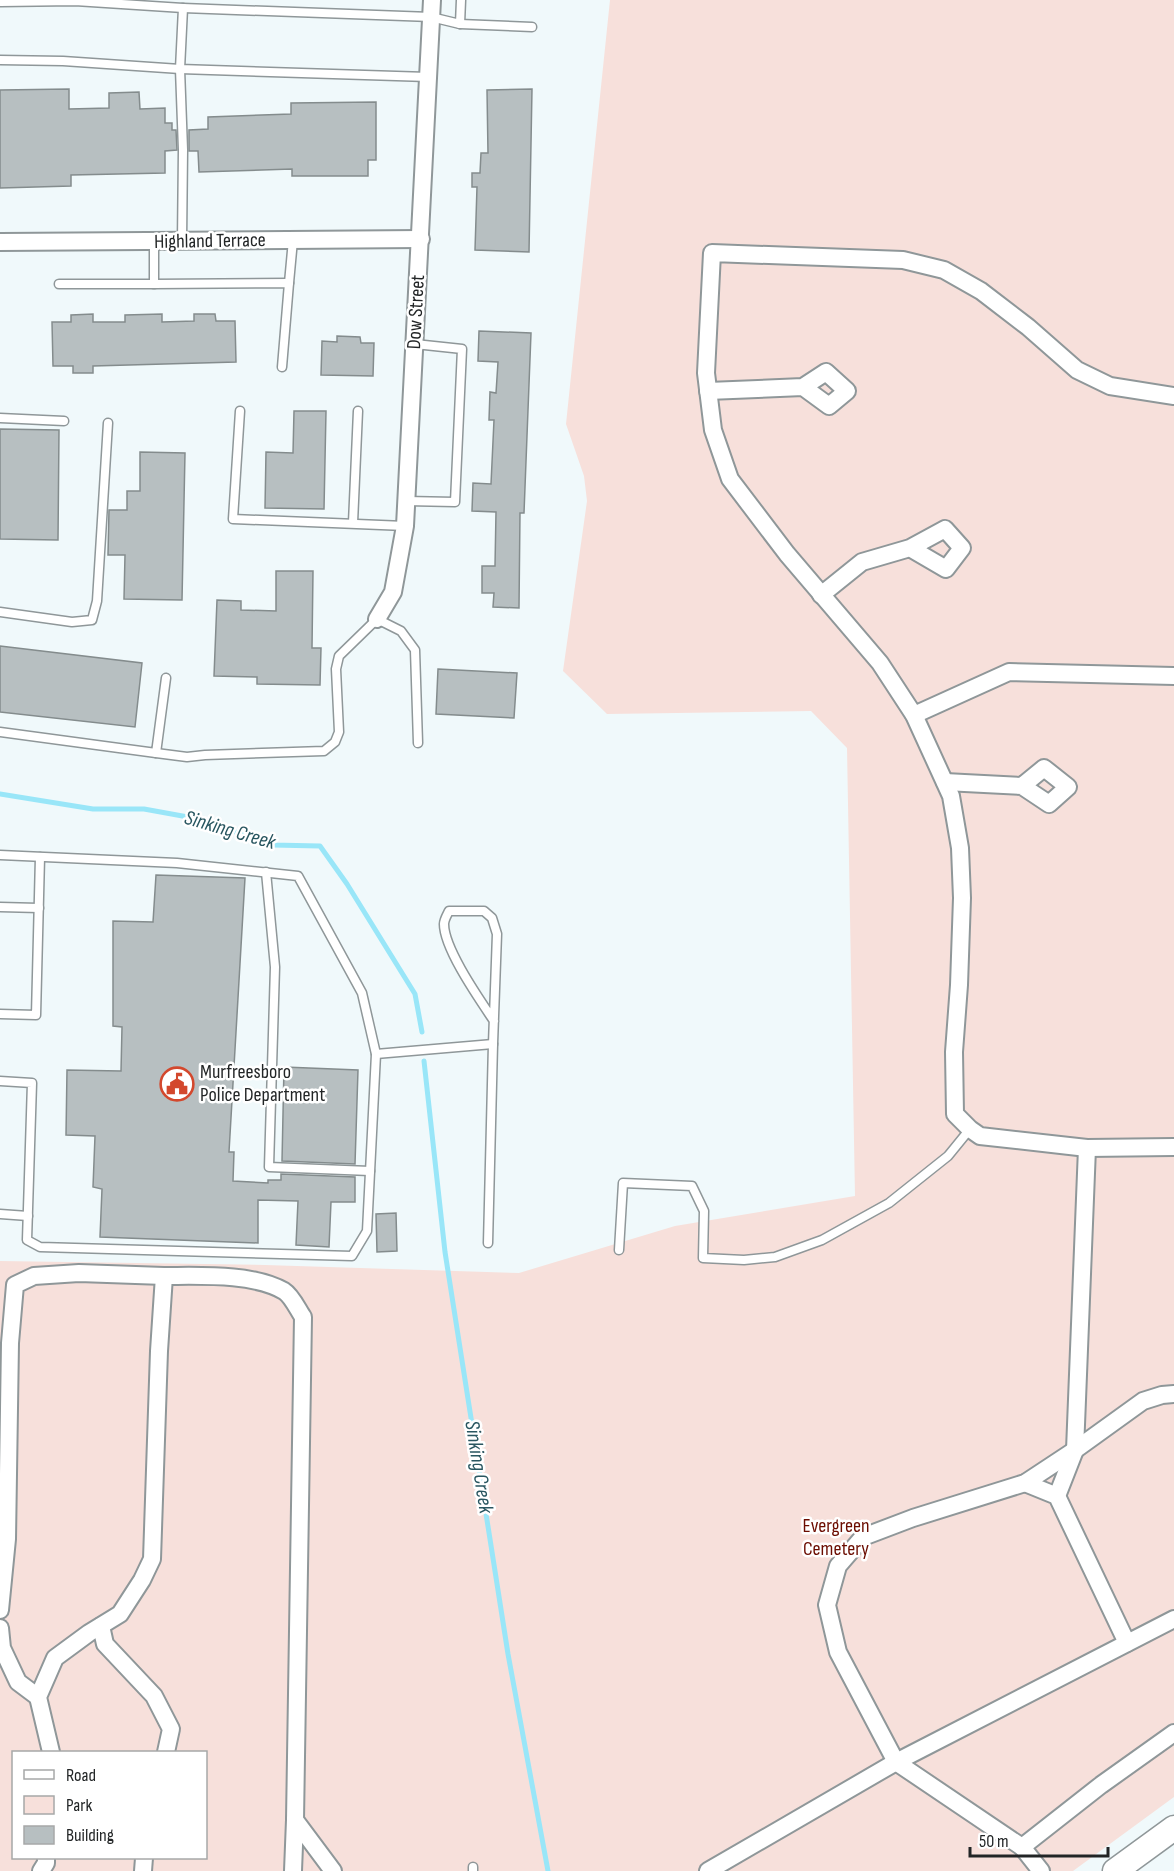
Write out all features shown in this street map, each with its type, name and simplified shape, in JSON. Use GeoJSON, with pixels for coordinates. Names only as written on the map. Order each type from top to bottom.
{"type":"FeatureCollection","features":[{"type":"Feature","properties":{"kind":"street","name":"Dow Street"},"geometry":{"type":"LineString","coordinates":[[377,619],[393,591],[405,525],[432,0]]}},
{"type":"Feature","properties":{"kind":"street","name":"Highland Terrace"},"geometry":{"type":"LineString","coordinates":[[0,242],[420,239]]}},
{"type":"Feature","properties":{"kind":"street"},"geometry":{"type":"LineString","coordinates":[[1174,396],[1110,386],[1077,370],[1028,327],[981,291],[944,270],[903,260],[712,253],[706,373],[713,430],[730,479],[780,545],[880,663],[914,715],[951,796],[960,848],[962,888],[954,1052],[955,1114],[980,1136],[1087,1148],[1174,1147]]}},
{"type":"Feature","properties":{"kind":"street"},"geometry":{"type":"LineString","coordinates":[[708,391],[803,387]]}},
{"type":"Feature","properties":{"kind":"street"},"geometry":{"type":"LineString","coordinates":[[821,594],[862,562],[910,548]]}},
{"type":"Feature","properties":{"kind":"street"},"geometry":{"type":"LineString","coordinates":[[914,715],[1009,672],[1174,676]]}},
{"type":"Feature","properties":{"kind":"street"},"geometry":{"type":"LineString","coordinates":[[945,782],[1022,786]]}},
{"type":"Feature","properties":{"kind":"street"},"geometry":{"type":"LineString","coordinates":[[1057,1496],[1076,1450],[1087,1148]]}},
{"type":"Feature","properties":{"kind":"street"},"geometry":{"type":"LineString","coordinates":[[0,1610],[7,1539],[10,1343],[15,1286],[33,1276],[79,1273],[220,1276],[254,1281],[286,1292],[303,1317],[295,1820],[292,1871]]}},
{"type":"Feature","properties":{"kind":"street"},"geometry":{"type":"LineString","coordinates":[[51,1751],[38,1697],[55,1658],[120,1614],[142,1580],[152,1559],[164,1275]]}},
{"type":"Feature","properties":{"kind":"street"},"geometry":{"type":"LineString","coordinates":[[1041,1871],[1022,1847],[896,1761],[838,1652],[827,1605],[838,1566],[863,1537],[913,1518],[1026,1483],[1143,1401],[1174,1394]]}},
{"type":"Feature","properties":{"kind":"street"},"geometry":{"type":"LineString","coordinates":[[1026,1483],[1057,1496],[1127,1643]]}},
{"type":"Feature","properties":{"kind":"street"},"geometry":{"type":"LineString","coordinates":[[708,1871],[896,1761],[1174,1619]]}},
{"type":"Feature","properties":{"kind":"street"},"geometry":{"type":"LineString","coordinates":[[100,1626],[105,1644],[154,1696],[171,1729],[166,1751]]}},
{"type":"Feature","properties":{"kind":"street"},"geometry":{"type":"LineString","coordinates":[[0,1628],[2,1648],[18,1682],[38,1697]]}},
{"type":"Feature","properties":{"kind":"street"},"geometry":{"type":"LineString","coordinates":[[1022,1847],[1101,1785],[1174,1733]]}},
{"type":"Feature","properties":{"kind":"street"},"geometry":{"type":"LineString","coordinates":[[295,1820],[333,1871]]}},
{"type":"Feature","properties":{"kind":"street"},"geometry":{"type":"LineString","coordinates":[[1115,1871],[1174,1828]]}},
{"type":"Feature","properties":{"kind":"lane"},"geometry":{"type":"LineString","coordinates":[[460,24],[461,0]]}},
{"type":"Feature","properties":{"kind":"lane"},"geometry":{"type":"LineString","coordinates":[[0,2],[75,1],[183,8],[430,17],[460,24],[532,27]]}},
{"type":"Feature","properties":{"kind":"lane"},"geometry":{"type":"LineString","coordinates":[[182,241],[183,150],[180,69],[183,8]]}},
{"type":"Feature","properties":{"kind":"lane"},"geometry":{"type":"LineString","coordinates":[[0,60],[180,69],[428,77]]}},
{"type":"Feature","properties":{"kind":"lane"},"geometry":{"type":"LineString","coordinates":[[282,367],[293,240]]}},
{"type":"Feature","properties":{"kind":"lane"},"geometry":{"type":"LineString","coordinates":[[153,284],[154,242]]}},
{"type":"Feature","properties":{"kind":"lane"},"geometry":{"type":"LineString","coordinates":[[59,284],[289,284]]}},
{"type":"Feature","properties":{"kind":"lane"},"geometry":{"type":"LineString","coordinates":[[406,501],[455,502],[462,349],[415,344]]}},
{"type":"Feature","properties":{"kind":"lane"},"geometry":{"type":"LineString","coordinates":[[240,411],[233,519],[405,525]]}},
{"type":"Feature","properties":{"kind":"lane"},"geometry":{"type":"LineString","coordinates":[[353,523],[358,411]]}},
{"type":"Feature","properties":{"kind":"lane"},"geometry":{"type":"LineString","coordinates":[[0,418],[64,421]]}},
{"type":"Feature","properties":{"kind":"lane"},"geometry":{"type":"LineString","coordinates":[[0,612],[72,622],[92,620],[97,601],[108,423]]}},
{"type":"Feature","properties":{"kind":"lane"},"geometry":{"type":"LineString","coordinates":[[0,732],[187,757],[324,751],[334,742],[339,732],[336,669],[339,656],[377,619],[401,631],[415,650],[418,743]]}},
{"type":"Feature","properties":{"kind":"lane"},"geometry":{"type":"LineString","coordinates":[[156,753],[166,678]]}},
{"type":"Feature","properties":{"kind":"lane"},"geometry":{"type":"LineString","coordinates":[[0,855],[177,863],[298,876],[362,993],[376,1054],[367,1231],[352,1256],[40,1246],[27,1240],[32,1083],[0,1081]]}},
{"type":"Feature","properties":{"kind":"lane"},"geometry":{"type":"LineString","coordinates":[[0,1014],[36,1015],[39,857]]}},
{"type":"Feature","properties":{"kind":"lane"},"geometry":{"type":"LineString","coordinates":[[266,872],[275,967],[269,1167],[370,1171]]}},
{"type":"Feature","properties":{"kind":"lane"},"geometry":{"type":"LineString","coordinates":[[0,907],[39,908]]}},
{"type":"Feature","properties":{"kind":"lane"},"geometry":{"type":"LineString","coordinates":[[488,1243],[494,1044],[496,934],[492,918],[484,911],[449,911],[444,923],[448,941],[462,972],[494,1022]]}},
{"type":"Feature","properties":{"kind":"lane"},"geometry":{"type":"LineString","coordinates":[[376,1054],[494,1044]]}},
{"type":"Feature","properties":{"kind":"lane"},"geometry":{"type":"LineString","coordinates":[[619,1250],[623,1183],[692,1186],[704,1211],[703,1258],[744,1260],[776,1257],[822,1240],[889,1203],[948,1156],[970,1129]]}},
{"type":"Feature","properties":{"kind":"lane"},"geometry":{"type":"LineString","coordinates":[[0,1214],[28,1216]]}},
{"type":"Feature","properties":{"kind":"green space","name":"Evergreen Cemetery"},"geometry":{"type":"Polygon","coordinates":[[[610,0],[1174,0],[1174,1797],[1073,1871],[0,1871],[0,1261],[265,1265],[519,1273],[675,1226],[855,1196],[847,748],[811,711],[607,714],[563,671],[587,501],[584,476],[566,424],[610,0]]]}},
{"type":"Feature","properties":{"kind":"building"},"geometry":{"type":"Polygon","coordinates":[[[69,89],[69,109],[109,108],[109,93],[139,92],[140,109],[165,108],[165,123],[172,123],[172,130],[176,130],[177,150],[165,151],[165,173],[71,175],[71,186],[0,188],[0,90],[69,89]]]}},
{"type":"Feature","properties":{"kind":"building"},"geometry":{"type":"Polygon","coordinates":[[[532,89],[529,252],[475,250],[477,187],[472,187],[472,173],[480,173],[481,153],[488,153],[487,90],[532,89]]]}},
{"type":"Feature","properties":{"kind":"building"},"geometry":{"type":"Polygon","coordinates":[[[376,102],[376,160],[368,160],[368,176],[292,176],[292,169],[199,172],[198,151],[189,151],[189,130],[208,129],[208,117],[291,114],[291,103],[376,102]]]}},
{"type":"Feature","properties":{"kind":"building"},"geometry":{"type":"Polygon","coordinates":[[[93,314],[93,322],[125,322],[125,315],[162,314],[162,322],[194,321],[194,314],[215,314],[216,321],[235,321],[236,362],[93,366],[93,373],[73,373],[73,366],[53,366],[52,322],[71,322],[71,315],[93,314]]]}},
{"type":"Feature","properties":{"kind":"building"},"geometry":{"type":"Polygon","coordinates":[[[479,331],[531,333],[524,513],[520,513],[519,608],[493,607],[494,593],[482,593],[482,566],[495,566],[496,512],[472,511],[473,483],[491,484],[494,420],[489,420],[490,392],[496,393],[498,362],[478,361],[479,331]]]}},
{"type":"Feature","properties":{"kind":"building"},"geometry":{"type":"Polygon","coordinates":[[[337,336],[360,337],[361,343],[374,343],[373,376],[321,375],[322,341],[337,342],[337,336]]]}},
{"type":"Feature","properties":{"kind":"building"},"geometry":{"type":"Polygon","coordinates":[[[294,411],[326,411],[324,509],[265,508],[266,452],[293,453],[294,411]]]}},
{"type":"Feature","properties":{"kind":"building"},"geometry":{"type":"Polygon","coordinates":[[[0,429],[59,430],[58,540],[0,539],[0,429]]]}},
{"type":"Feature","properties":{"kind":"building"},"geometry":{"type":"Polygon","coordinates":[[[140,452],[185,453],[182,600],[124,599],[125,555],[108,555],[109,510],[127,510],[127,491],[140,491],[140,452]]]}},
{"type":"Feature","properties":{"kind":"building"},"geometry":{"type":"Polygon","coordinates":[[[276,571],[313,571],[312,648],[321,648],[320,685],[257,684],[257,677],[214,676],[217,600],[241,601],[241,610],[276,611],[276,571]]]}},
{"type":"Feature","properties":{"kind":"building"},"geometry":{"type":"Polygon","coordinates":[[[0,646],[142,663],[135,727],[0,712],[0,646]]]}},
{"type":"Feature","properties":{"kind":"building"},"geometry":{"type":"Polygon","coordinates":[[[438,669],[517,673],[514,718],[436,714],[438,669]]]}},
{"type":"Feature","properties":{"kind":"building","name":"Murfreesboro Police Department"},"geometry":{"type":"Polygon","coordinates":[[[156,875],[245,878],[229,1152],[234,1152],[233,1181],[268,1183],[268,1180],[281,1180],[281,1174],[355,1177],[355,1202],[331,1202],[329,1247],[296,1245],[298,1201],[258,1200],[258,1243],[100,1237],[102,1189],[93,1187],[95,1136],[66,1135],[67,1070],[121,1071],[122,1027],[113,1026],[113,921],[153,922],[156,875]]]}},
{"type":"Feature","properties":{"kind":"building"},"geometry":{"type":"Polygon","coordinates":[[[284,1067],[358,1070],[355,1164],[282,1161],[284,1067]]]}},
{"type":"Feature","properties":{"kind":"building"},"geometry":{"type":"Polygon","coordinates":[[[396,1213],[397,1251],[377,1252],[376,1214],[396,1213]]]}},
{"type":"Feature","properties":{"kind":"waterway","name":"Sinking Creek"},"geometry":{"type":"LineString","coordinates":[[0,794],[93,809],[144,809],[199,819],[272,845],[320,846],[347,884],[415,994],[422,1032]]}},
{"type":"Feature","properties":{"kind":"waterway","name":"Sinking Creek"},"geometry":{"type":"LineString","coordinates":[[424,1061],[445,1252],[508,1654],[548,1871]]}},
{"type":"Feature","properties":{"kind":"place","name":"Murfreesboro Police Department"},"geometry":{"type":"Point","coordinates":[177,1084]}}]}
